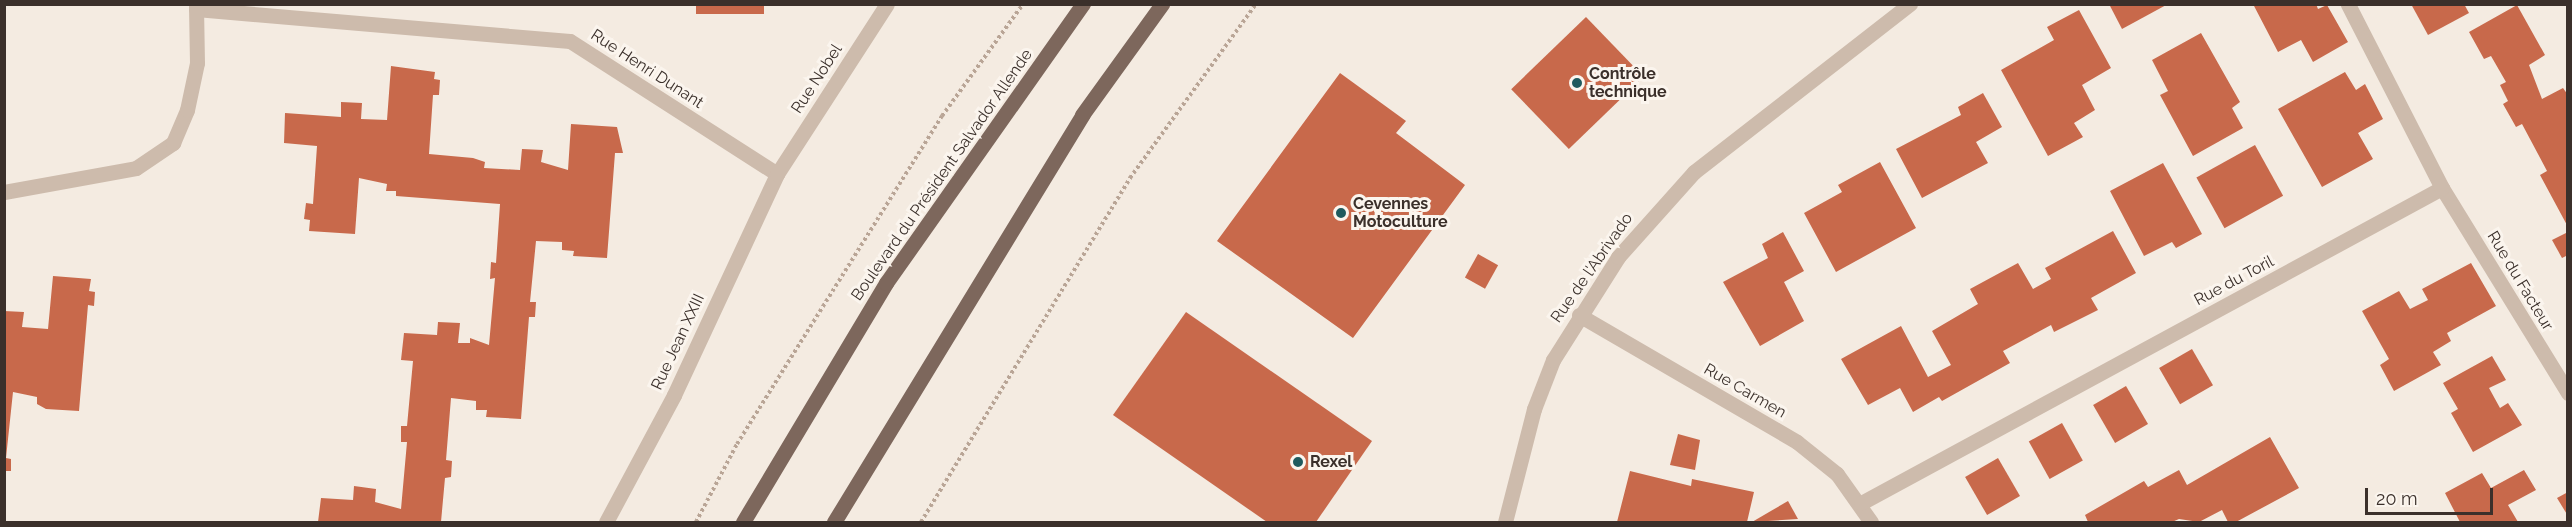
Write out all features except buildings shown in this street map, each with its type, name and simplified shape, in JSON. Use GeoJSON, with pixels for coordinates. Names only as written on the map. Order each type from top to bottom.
{"type":"FeatureCollection","features":[{"type":"Feature","properties":{"kind":"main road","name":"Boulevard du Président Salvador Allende"},"geometry":{"type":"LineString","coordinates":[[743,522],[886,283],[1083,4]]}},
{"type":"Feature","properties":{"kind":"main road"},"geometry":{"type":"LineString","coordinates":[[834,522],[1082,116],[1162,4]]}},
{"type":"Feature","properties":{"kind":"street","name":"Rue Nobel"},"geometry":{"type":"LineString","coordinates":[[777,174],[887,4]]}},
{"type":"Feature","properties":{"kind":"street","name":"Rue de l'Abrivado"},"geometry":{"type":"LineString","coordinates":[[1505,522],[1534,409],[1553,360],[1579,315],[1625,248],[1694,172],[1911,4]]}},
{"type":"Feature","properties":{"kind":"street"},"geometry":{"type":"LineString","coordinates":[[2348,4],[2442,188]]}},
{"type":"Feature","properties":{"kind":"street","name":"Rue Henri Dunant"},"geometry":{"type":"LineString","coordinates":[[196,7],[570,41],[777,174]]}},
{"type":"Feature","properties":{"kind":"street"},"geometry":{"type":"LineString","coordinates":[[4,192],[136,168],[173,143],[187,110],[197,63],[196,7]]}},
{"type":"Feature","properties":{"kind":"street","name":"Rue Jean XXIII"},"geometry":{"type":"LineString","coordinates":[[606,522],[674,395],[777,174]]}},
{"type":"Feature","properties":{"kind":"street","name":"Rue du Facteur"},"geometry":{"type":"LineString","coordinates":[[2442,188],[2568,393]]}},
{"type":"Feature","properties":{"kind":"street","name":"Rue du Toril"},"geometry":{"type":"LineString","coordinates":[[1861,503],[2442,188]]}},
{"type":"Feature","properties":{"kind":"street","name":"Rue Carmen"},"geometry":{"type":"LineString","coordinates":[[1579,315],[1797,442],[1837,474],[1861,503],[1871,522]]}},
{"type":"Feature","properties":{"kind":"path"},"geometry":{"type":"LineString","coordinates":[[696,522],[737,444],[942,116],[1023,4]]}},
{"type":"Feature","properties":{"kind":"path"},"geometry":{"type":"LineString","coordinates":[[921,522],[1130,178],[1256,4]]}},
{"type":"Feature","properties":{"kind":"place","name":"Contrôle technique"},"geometry":{"type":"Point","coordinates":[1577,83]}},
{"type":"Feature","properties":{"kind":"place","name":"Cevennes Motoculture"},"geometry":{"type":"Point","coordinates":[1341,213]}},
{"type":"Feature","properties":{"kind":"place","name":"Rexel"},"geometry":{"type":"Point","coordinates":[1298,462]}}]}
